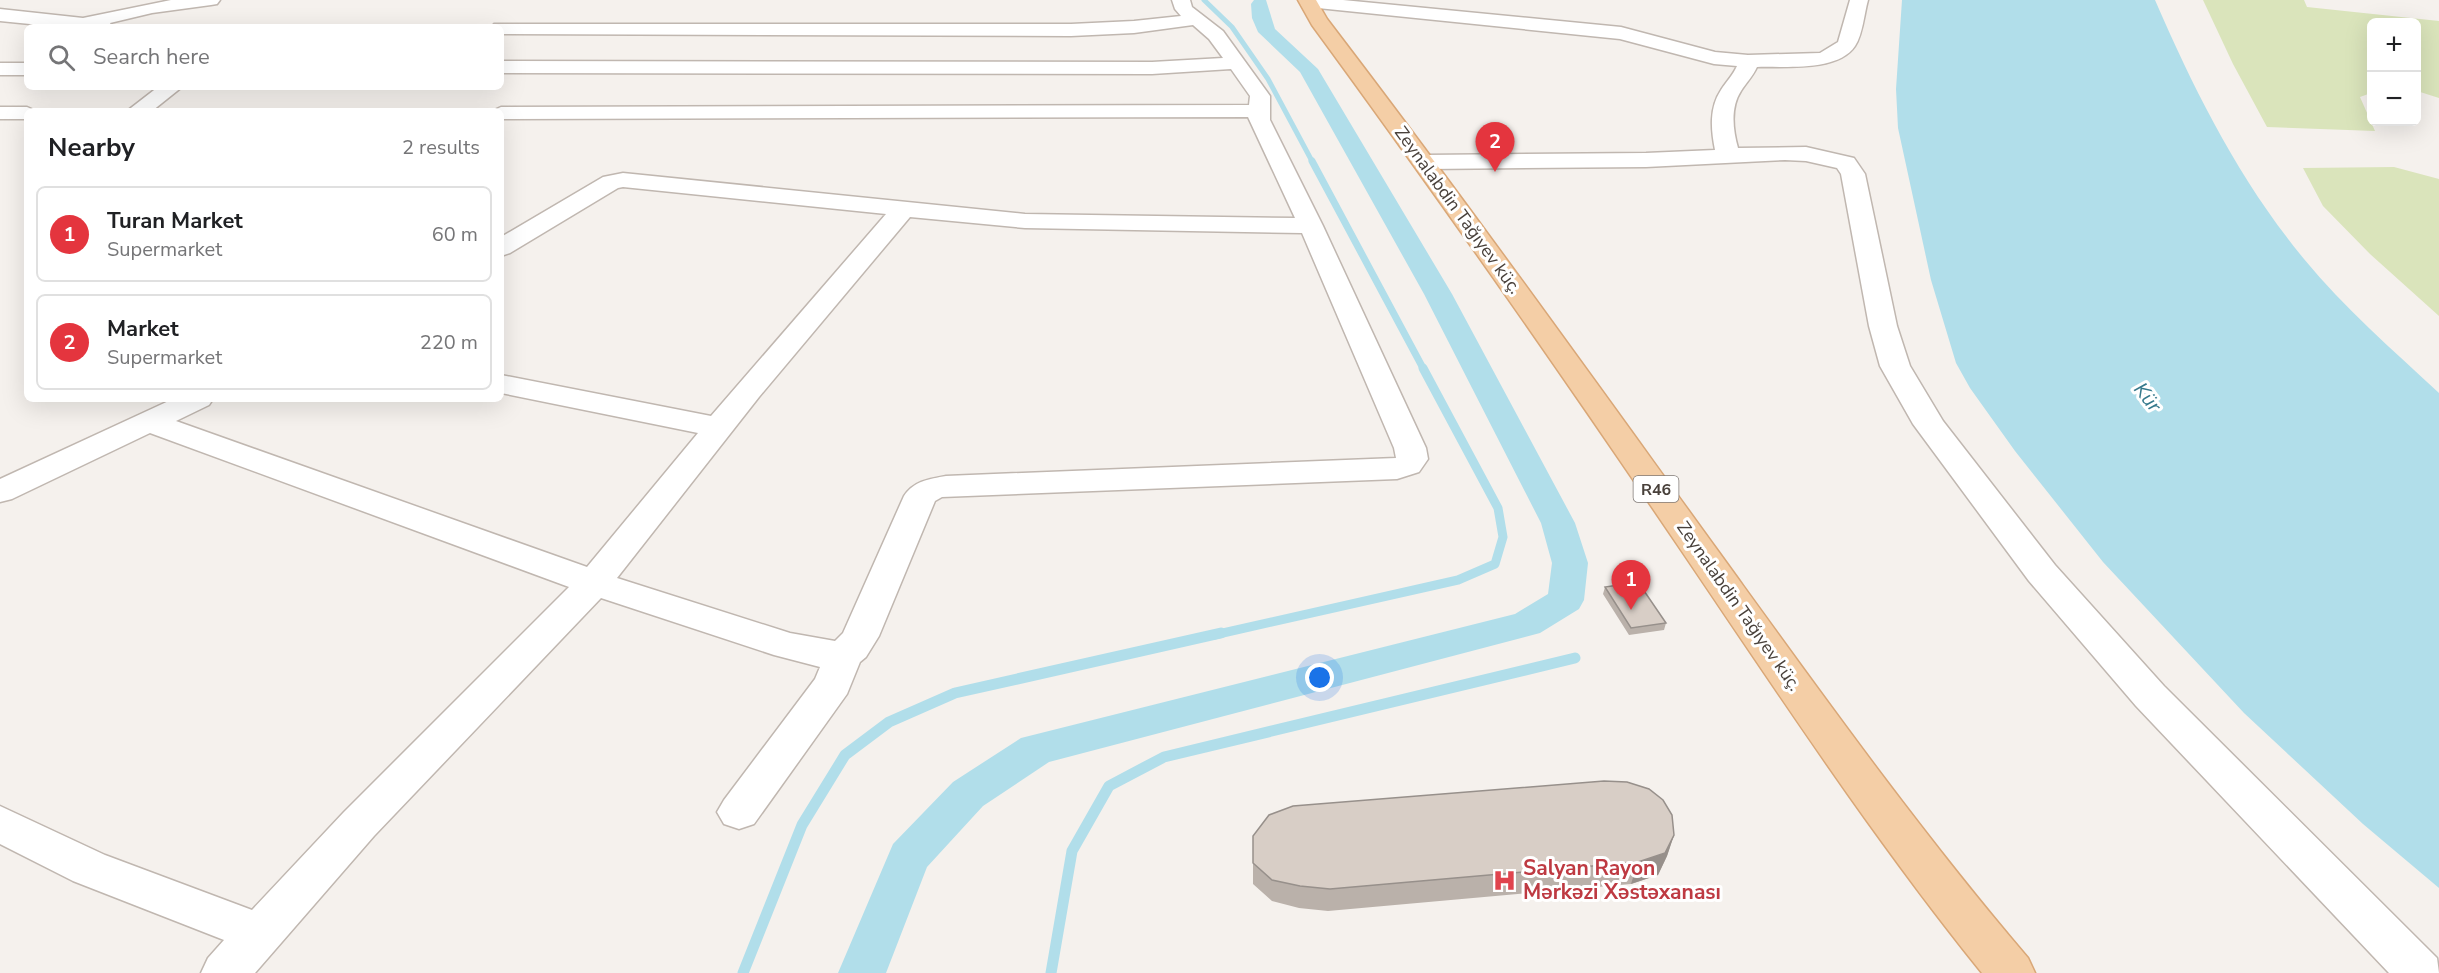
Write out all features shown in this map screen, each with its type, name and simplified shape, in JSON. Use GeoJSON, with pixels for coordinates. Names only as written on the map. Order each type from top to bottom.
{"type":"FeatureCollection","features":[{"type":"Feature","properties":{"kind":"main road","name":"Zeynalabdin Tağıyev küç."},"geometry":{"type":"LineString","coordinates":[[1311,8],[1425,162],[1838,748],[1960,914],[2011,973]]}},
{"type":"Feature","properties":{"kind":"street"},"geometry":{"type":"LineString","coordinates":[[0,15],[82,24],[173,2],[211,0]]}},
{"type":"Feature","properties":{"kind":"street"},"geometry":{"type":"LineString","coordinates":[[1311,8],[1621,33],[1714,58],[1748,61],[1811,60],[1825,58],[1837,52],[1847,44],[1859,0]]}},
{"type":"Feature","properties":{"kind":"street"},"geometry":{"type":"LineString","coordinates":[[1311,8],[1378,24],[1442,30]]}},
{"type":"Feature","properties":{"kind":"street"},"geometry":{"type":"LineString","coordinates":[[504,28],[1071,30],[1134,27],[1190,10],[1215,35],[1260,96],[1259,120],[1311,226],[1410,448],[1412,459],[1408,465],[1386,469],[946,486],[931,489],[921,496],[860,636],[853,647],[843,654],[833,684],[739,812]]}},
{"type":"Feature","properties":{"kind":"street"},"geometry":{"type":"LineString","coordinates":[[1728,154],[1722,134],[1722,115],[1729,94],[1747,70],[1748,61]]}},
{"type":"Feature","properties":{"kind":"street"},"geometry":{"type":"LineString","coordinates":[[504,67],[1152,68],[1236,63]]}},
{"type":"Feature","properties":{"kind":"street"},"geometry":{"type":"LineString","coordinates":[[0,69],[24,69]]}},
{"type":"Feature","properties":{"kind":"street"},"geometry":{"type":"LineString","coordinates":[[142,108],[168,90]]}},
{"type":"Feature","properties":{"kind":"street"},"geometry":{"type":"LineString","coordinates":[[504,113],[1258,111]]}},
{"type":"Feature","properties":{"kind":"street"},"geometry":{"type":"LineString","coordinates":[[0,113],[24,113]]}},
{"type":"Feature","properties":{"kind":"street"},"geometry":{"type":"LineString","coordinates":[[1425,162],[1492,159],[1670,159],[1728,154],[1815,156],[1837,159],[1846,163],[1851,168],[1883,326],[1895,366],[1929,424],[2042,573],[2150,696],[2420,973]]}},
{"type":"Feature","properties":{"kind":"street"},"geometry":{"type":"LineString","coordinates":[[504,246],[611,182],[623,180],[1024,221],[1311,226]]}},
{"type":"Feature","properties":{"kind":"street"},"geometry":{"type":"LineString","coordinates":[[225,973],[384,798],[594,583],[718,428],[904,208]]}},
{"type":"Feature","properties":{"kind":"street"},"geometry":{"type":"LineString","coordinates":[[504,385],[559,398],[718,428]]}},
{"type":"Feature","properties":{"kind":"street"},"geometry":{"type":"LineString","coordinates":[[0,492],[192,402]]}},
{"type":"Feature","properties":{"kind":"street"},"geometry":{"type":"LineString","coordinates":[[149,422],[594,583],[787,646],[819,653],[843,654]]}},
{"type":"Feature","properties":{"kind":"street"},"geometry":{"type":"LineString","coordinates":[[0,824],[90,868],[261,934]]}},
{"type":"Feature","properties":{"kind":"green space"},"geometry":{"type":"Polygon","coordinates":[[[2203,0],[2304,0],[2307,7],[2411,18],[2367,18],[2367,94],[2360,97],[2367,113],[2367,126],[2373,126],[2375,131],[2267,127],[2233,64],[2203,0]]]}},
{"type":"Feature","properties":{"kind":"green space"},"geometry":{"type":"Polygon","coordinates":[[[2421,19],[2439,21],[2439,98],[2421,92],[2421,19]]]}},
{"type":"Feature","properties":{"kind":"green space"},"geometry":{"type":"Polygon","coordinates":[[[2394,167],[2439,179],[2439,316],[2370,254],[2323,206],[2303,168],[2394,167]]]}},
{"type":"Feature","properties":{"kind":"water","name":"Kür"},"geometry":{"type":"Polygon","coordinates":[[[1902,0],[2155,0],[2220,134],[2239,167],[2281,229],[2336,295],[2439,393],[2439,888],[2363,824],[2244,713],[2103,562],[2015,451],[1970,388],[1956,363],[1931,280],[1898,128],[1896,89],[1902,0]]]}},
{"type":"Feature","properties":{"kind":"building"},"geometry":{"type":"Polygon","coordinates":[[[1638,582],[1666,623],[1631,628],[1605,587],[1638,582]]]}},
{"type":"Feature","properties":{"kind":"building"},"geometry":{"type":"Polygon","coordinates":[[[1604,781],[1627,782],[1649,789],[1663,800],[1672,815],[1674,835],[1665,853],[1638,862],[1330,889],[1272,880],[1253,863],[1253,836],[1269,815],[1293,806],[1604,781]]]}},
{"type":"Feature","properties":{"kind":"waterway"},"geometry":{"type":"LineString","coordinates":[[1204,0],[1232,27],[1268,79],[1313,163]]}},
{"type":"Feature","properties":{"kind":"waterway"},"geometry":{"type":"LineString","coordinates":[[862,973],[909,857],[968,794],[1036,749],[1527,624],[1566,600],[1570,563],[1558,523],[1438,294],[1308,69],[1267,32],[1261,18],[1260,4]]}},
{"type":"Feature","properties":{"kind":"waterway"},"geometry":{"type":"LineString","coordinates":[[1312,161],[1424,370]]}},
{"type":"Feature","properties":{"kind":"waterway"},"geometry":{"type":"LineString","coordinates":[[1214,635],[1458,580],[1495,564],[1503,537],[1498,508],[1423,368]]}},
{"type":"Feature","properties":{"kind":"waterway"},"geometry":{"type":"LineString","coordinates":[[743,973],[802,825],[845,755],[889,722],[955,693],[1221,633]]}},
{"type":"Feature","properties":{"kind":"waterway"},"geometry":{"type":"LineString","coordinates":[[1051,973],[1072,851],[1109,786],[1164,757],[1575,658]]}},
{"type":"Feature","properties":{"kind":"place","name":"Market"},"geometry":{"type":"Point","coordinates":[1495,172]}},
{"type":"Feature","properties":{"kind":"place","name":"Turan Market"},"geometry":{"type":"Point","coordinates":[1631,610]}},
{"type":"Feature","properties":{"kind":"place","name":"Salyan Rayon Mərkəzi Xəstəxanası"},"geometry":{"type":"Point","coordinates":[1505,880]}}]}
